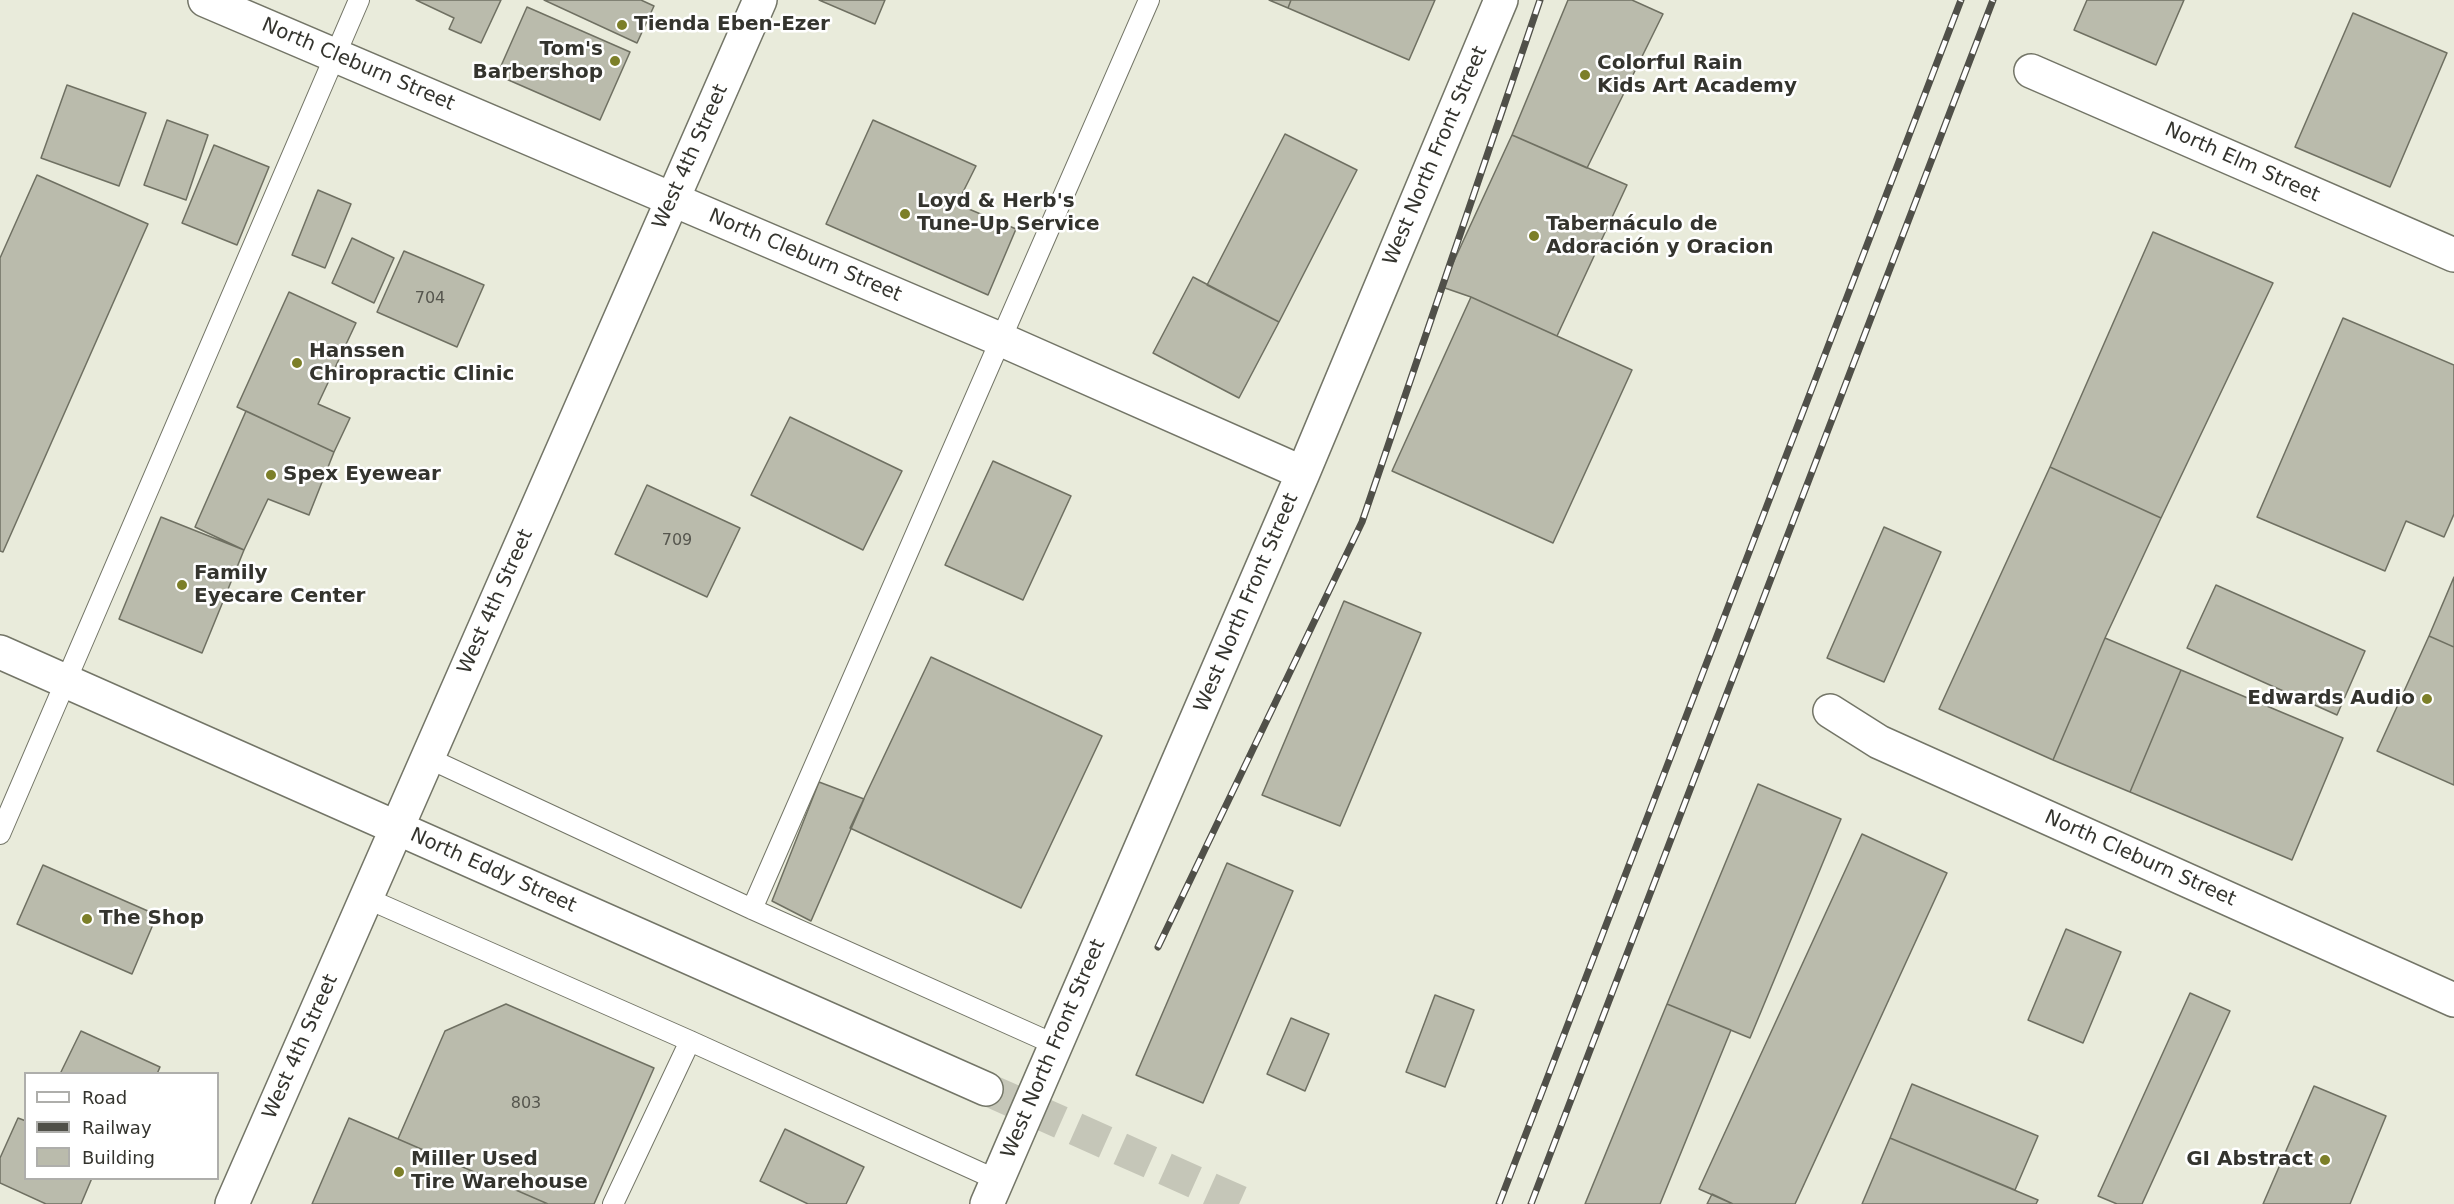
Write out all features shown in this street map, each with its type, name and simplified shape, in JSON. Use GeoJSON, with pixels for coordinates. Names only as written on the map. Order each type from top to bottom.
{"type":"FeatureCollection","features":[{"type":"Feature","properties":{"kind":"street","name":"North Cleburn Street"},"geometry":{"type":"LineString","coordinates":[[205,0],[1002,340],[1303,473]]}},
{"type":"Feature","properties":{"kind":"street","name":"West 4th Street"},"geometry":{"type":"LineString","coordinates":[[232,1204],[760,0]]}},
{"type":"Feature","properties":{"kind":"street","name":"West North Front Street"},"geometry":{"type":"LineString","coordinates":[[992,1192],[1303,473],[1501,0]]}},
{"type":"Feature","properties":{"kind":"street","name":"North Elm Street"},"geometry":{"type":"LineString","coordinates":[[2031,71],[2454,255]]}},
{"type":"Feature","properties":{"kind":"street","name":"North Eddy Street"},"geometry":{"type":"LineString","coordinates":[[0,652],[986,1089]]}},
{"type":"Feature","properties":{"kind":"street","name":"North Cleburn Street"},"geometry":{"type":"LineString","coordinates":[[1830,711],[1879,742],[2454,1000]]}},
{"type":"Feature","properties":{"kind":"lane"},"geometry":{"type":"LineString","coordinates":[[0,834],[359,0]]}},
{"type":"Feature","properties":{"kind":"lane"},"geometry":{"type":"LineString","coordinates":[[752,909],[1149,0]]}},
{"type":"Feature","properties":{"kind":"lane"},"geometry":{"type":"LineString","coordinates":[[428,759],[752,909],[1056,1045]]}},
{"type":"Feature","properties":{"kind":"lane"},"geometry":{"type":"LineString","coordinates":[[366,898],[690,1041],[992,1192]]}},
{"type":"Feature","properties":{"kind":"lane"},"geometry":{"type":"LineString","coordinates":[[613,1204],[690,1041]]}},
{"type":"Feature","properties":{"kind":"building"},"geometry":{"type":"Polygon","coordinates":[[[416,0],[501,0],[481,43],[449,29],[454,18],[416,0]]]}},
{"type":"Feature","properties":{"kind":"building","name":"Tienda Eben-Ezer"},"geometry":{"type":"Polygon","coordinates":[[[544,0],[641,0],[654,6],[637,43],[544,0]]]}},
{"type":"Feature","properties":{"kind":"building"},"geometry":{"type":"Polygon","coordinates":[[[819,0],[885,0],[875,24],[819,0]]]}},
{"type":"Feature","properties":{"kind":"building"},"geometry":{"type":"Polygon","coordinates":[[[1269,0],[1291,0],[1288,8],[1269,0]]]}},
{"type":"Feature","properties":{"kind":"building"},"geometry":{"type":"Polygon","coordinates":[[[1291,0],[1435,0],[1409,60],[1288,8],[1291,0]]]}},
{"type":"Feature","properties":{"kind":"building","name":"Colorful Rain Kids Art Academy"},"geometry":{"type":"Polygon","coordinates":[[[1568,0],[1632,0],[1663,14],[1587,168],[1512,135],[1568,0]]]}},
{"type":"Feature","properties":{"kind":"building"},"geometry":{"type":"Polygon","coordinates":[[[2087,0],[2184,0],[2156,65],[2074,30],[2087,0]]]}},
{"type":"Feature","properties":{"kind":"building"},"geometry":{"type":"Polygon","coordinates":[[[527,7],[630,52],[600,120],[497,75],[527,7]]]}},
{"type":"Feature","properties":{"kind":"building"},"geometry":{"type":"Polygon","coordinates":[[[2353,13],[2447,53],[2390,187],[2295,147],[2353,13]]]}},
{"type":"Feature","properties":{"kind":"building"},"geometry":{"type":"Polygon","coordinates":[[[67,85],[146,113],[119,186],[41,158],[67,85]]]}},
{"type":"Feature","properties":{"kind":"building"},"geometry":{"type":"Polygon","coordinates":[[[167,120],[208,135],[186,200],[144,185],[167,120]]]}},
{"type":"Feature","properties":{"kind":"building","name":"Loyd & Herb's Tune-Up Service"},"geometry":{"type":"Polygon","coordinates":[[[873,120],[976,166],[957,204],[1016,229],[988,295],[826,224],[873,120]]]}},
{"type":"Feature","properties":{"kind":"building"},"geometry":{"type":"Polygon","coordinates":[[[1285,134],[1357,170],[1279,322],[1207,285],[1285,134]]]}},
{"type":"Feature","properties":{"kind":"building","name":"Tabernáculo de Adoración y Oracion"},"geometry":{"type":"Polygon","coordinates":[[[1512,135],[1627,185],[1557,336],[1471,297],[1442,287],[1512,135]]]}},
{"type":"Feature","properties":{"kind":"building"},"geometry":{"type":"Polygon","coordinates":[[[214,145],[269,167],[237,245],[182,223],[214,145]]]}},
{"type":"Feature","properties":{"kind":"building"},"geometry":{"type":"Polygon","coordinates":[[[37,175],[148,224],[3,552],[0,551],[0,258],[37,175]]]}},
{"type":"Feature","properties":{"kind":"building"},"geometry":{"type":"Polygon","coordinates":[[[318,190],[351,204],[325,268],[292,255],[318,190]]]}},
{"type":"Feature","properties":{"kind":"building"},"geometry":{"type":"Polygon","coordinates":[[[2153,232],[2273,283],[2161,518],[2050,467],[2153,232]]]}},
{"type":"Feature","properties":{"kind":"building"},"geometry":{"type":"Polygon","coordinates":[[[352,238],[394,258],[374,303],[332,283],[352,238]]]}},
{"type":"Feature","properties":{"kind":"building"},"geometry":{"type":"Polygon","coordinates":[[[404,251],[484,285],[457,347],[377,312],[404,251]]]}},
{"type":"Feature","properties":{"kind":"building"},"geometry":{"type":"Polygon","coordinates":[[[1193,277],[1279,322],[1239,398],[1153,353],[1193,277]]]}},
{"type":"Feature","properties":{"kind":"building","name":"Hanssen Chiropractic Clinic"},"geometry":{"type":"Polygon","coordinates":[[[289,292],[356,323],[318,404],[350,418],[334,452],[237,407],[289,292]]]}},
{"type":"Feature","properties":{"kind":"building"},"geometry":{"type":"Polygon","coordinates":[[[1471,297],[1632,370],[1553,543],[1392,471],[1471,297]]]}},
{"type":"Feature","properties":{"kind":"building"},"geometry":{"type":"Polygon","coordinates":[[[2343,318],[2454,365],[2454,514],[2444,537],[2406,521],[2385,571],[2257,517],[2343,318]]]}},
{"type":"Feature","properties":{"kind":"building","name":"Spex Eyewear"},"geometry":{"type":"Polygon","coordinates":[[[246,411],[334,452],[309,515],[268,499],[244,550],[195,527],[246,411]]]}},
{"type":"Feature","properties":{"kind":"building"},"geometry":{"type":"Polygon","coordinates":[[[790,417],[902,471],[863,550],[751,495],[790,417]]]}},
{"type":"Feature","properties":{"kind":"building"},"geometry":{"type":"Polygon","coordinates":[[[993,461],[1071,496],[1023,600],[945,565],[993,461]]]}},
{"type":"Feature","properties":{"kind":"building"},"geometry":{"type":"Polygon","coordinates":[[[2050,467],[2161,518],[2105,638],[2053,760],[1939,709],[2050,467]]]}},
{"type":"Feature","properties":{"kind":"building"},"geometry":{"type":"Polygon","coordinates":[[[647,485],[740,528],[707,597],[615,554],[647,485]]]}},
{"type":"Feature","properties":{"kind":"building","name":"Family Eyecare Center"},"geometry":{"type":"Polygon","coordinates":[[[161,517],[244,550],[202,653],[119,619],[161,517]]]}},
{"type":"Feature","properties":{"kind":"building"},"geometry":{"type":"Polygon","coordinates":[[[1884,527],[1941,552],[1884,682],[1827,658],[1884,527]]]}},
{"type":"Feature","properties":{"kind":"building"},"geometry":{"type":"Polygon","coordinates":[[[2454,577],[2454,647],[2429,636],[2454,577]]]}},
{"type":"Feature","properties":{"kind":"building"},"geometry":{"type":"Polygon","coordinates":[[[2216,585],[2365,651],[2337,715],[2187,648],[2216,585]]]}},
{"type":"Feature","properties":{"kind":"building"},"geometry":{"type":"Polygon","coordinates":[[[1344,601],[1421,633],[1340,826],[1262,795],[1344,601]]]}},
{"type":"Feature","properties":{"kind":"building","name":"Edwards Audio"},"geometry":{"type":"Polygon","coordinates":[[[2429,636],[2454,647],[2454,785],[2377,751],[2429,636]]]}},
{"type":"Feature","properties":{"kind":"building"},"geometry":{"type":"Polygon","coordinates":[[[2105,638],[2181,670],[2130,792],[2053,760],[2105,638]]]}},
{"type":"Feature","properties":{"kind":"building"},"geometry":{"type":"Polygon","coordinates":[[[931,657],[1102,736],[1021,908],[850,828],[931,657]]]}},
{"type":"Feature","properties":{"kind":"building"},"geometry":{"type":"Polygon","coordinates":[[[2181,670],[2343,738],[2292,860],[2130,792],[2181,670]]]}},
{"type":"Feature","properties":{"kind":"building"},"geometry":{"type":"Polygon","coordinates":[[[819,782],[864,799],[811,921],[772,901],[819,782]]]}},
{"type":"Feature","properties":{"kind":"building"},"geometry":{"type":"Polygon","coordinates":[[[1758,784],[1841,819],[1750,1038],[1667,1004],[1758,784]]]}},
{"type":"Feature","properties":{"kind":"building"},"geometry":{"type":"Polygon","coordinates":[[[1862,834],[1947,873],[1795,1204],[1733,1204],[1699,1189],[1862,834]]]}},
{"type":"Feature","properties":{"kind":"building"},"geometry":{"type":"Polygon","coordinates":[[[1227,863],[1293,891],[1203,1103],[1136,1075],[1227,863]]]}},
{"type":"Feature","properties":{"kind":"building","name":"The Shop"},"geometry":{"type":"Polygon","coordinates":[[[43,865],[157,915],[132,974],[17,924],[43,865]]]}},
{"type":"Feature","properties":{"kind":"building"},"geometry":{"type":"Polygon","coordinates":[[[2066,929],[2121,952],[2083,1043],[2028,1020],[2066,929]]]}},
{"type":"Feature","properties":{"kind":"building"},"geometry":{"type":"Polygon","coordinates":[[[2190,993],[2230,1011],[2142,1204],[2117,1204],[2098,1196],[2190,993]]]}},
{"type":"Feature","properties":{"kind":"building"},"geometry":{"type":"Polygon","coordinates":[[[1435,995],[1474,1010],[1445,1087],[1406,1072],[1435,995]]]}},
{"type":"Feature","properties":{"kind":"building"},"geometry":{"type":"Polygon","coordinates":[[[506,1004],[654,1068],[594,1204],[548,1204],[398,1139],[445,1031],[506,1004]]]}},
{"type":"Feature","properties":{"kind":"building"},"geometry":{"type":"Polygon","coordinates":[[[1667,1004],[1731,1030],[1660,1204],[1585,1204],[1667,1004]]]}},
{"type":"Feature","properties":{"kind":"building"},"geometry":{"type":"Polygon","coordinates":[[[1291,1018],[1329,1034],[1305,1091],[1267,1074],[1291,1018]]]}},
{"type":"Feature","properties":{"kind":"building"},"geometry":{"type":"Polygon","coordinates":[[[81,1031],[160,1067],[158,1072],[61,1072],[81,1031]]]}},
{"type":"Feature","properties":{"kind":"building"},"geometry":{"type":"Polygon","coordinates":[[[1912,1084],[2038,1136],[2015,1190],[1890,1138],[1912,1084]]]}},
{"type":"Feature","properties":{"kind":"building","name":"GI Abstract"},"geometry":{"type":"Polygon","coordinates":[[[2314,1086],[2386,1116],[2350,1204],[2263,1204],[2314,1086]]]}},
{"type":"Feature","properties":{"kind":"building"},"geometry":{"type":"Polygon","coordinates":[[[18,1118],[24,1120],[24,1180],[91,1180],[81,1204],[46,1204],[0,1183],[0,1158],[18,1118]]]}},
{"type":"Feature","properties":{"kind":"building","name":"Miller Used Tire Warehouse"},"geometry":{"type":"Polygon","coordinates":[[[349,1118],[398,1139],[548,1204],[312,1204],[349,1118]]]}},
{"type":"Feature","properties":{"kind":"building"},"geometry":{"type":"Polygon","coordinates":[[[785,1129],[864,1167],[846,1204],[808,1204],[760,1181],[785,1129]]]}},
{"type":"Feature","properties":{"kind":"building"},"geometry":{"type":"Polygon","coordinates":[[[1890,1138],[2038,1200],[2036,1204],[1862,1204],[1890,1138]]]}},
{"type":"Feature","properties":{"kind":"building"},"geometry":{"type":"Polygon","coordinates":[[[1712,1194],[1733,1204],[1707,1204],[1712,1194]]]}},
{"type":"Feature","properties":{"kind":"tunnel"},"geometry":{"type":"LineString","coordinates":[[986,1089],[1244,1204]]}},
{"type":"Feature","properties":{"kind":"railway"},"geometry":{"type":"LineString","coordinates":[[1158,947],[1362,522],[1540,0]]}},
{"type":"Feature","properties":{"kind":"railway"},"geometry":{"type":"LineString","coordinates":[[1499,1204],[1961,0]]}},
{"type":"Feature","properties":{"kind":"railway"},"geometry":{"type":"LineString","coordinates":[[1531,1204],[1993,0]]}},
{"type":"Feature","properties":{"kind":"place","name":"Tienda Eben-Ezer"},"geometry":{"type":"Point","coordinates":[622,25]}},
{"type":"Feature","properties":{"kind":"place","name":"Tom's Barbershop"},"geometry":{"type":"Point","coordinates":[615,61]}},
{"type":"Feature","properties":{"kind":"place","name":"Colorful Rain Kids Art Academy"},"geometry":{"type":"Point","coordinates":[1585,75]}},
{"type":"Feature","properties":{"kind":"place","name":"Loyd & Herb's Tune-Up Service"},"geometry":{"type":"Point","coordinates":[905,214]}},
{"type":"Feature","properties":{"kind":"place","name":"Tabernáculo de Adoración y Oracion"},"geometry":{"type":"Point","coordinates":[1534,236]}},
{"type":"Feature","properties":{"kind":"place","name":"Hanssen Chiropractic Clinic"},"geometry":{"type":"Point","coordinates":[297,363]}},
{"type":"Feature","properties":{"kind":"place","name":"Spex Eyewear"},"geometry":{"type":"Point","coordinates":[271,475]}},
{"type":"Feature","properties":{"kind":"place","name":"Family Eyecare Center"},"geometry":{"type":"Point","coordinates":[182,585]}},
{"type":"Feature","properties":{"kind":"place","name":"Edwards Audio"},"geometry":{"type":"Point","coordinates":[2427,699]}},
{"type":"Feature","properties":{"kind":"place","name":"The Shop"},"geometry":{"type":"Point","coordinates":[87,919]}},
{"type":"Feature","properties":{"kind":"place","name":"GI Abstract"},"geometry":{"type":"Point","coordinates":[2325,1160]}},
{"type":"Feature","properties":{"kind":"place","name":"Miller Used Tire Warehouse"},"geometry":{"type":"Point","coordinates":[399,1172]}}]}
